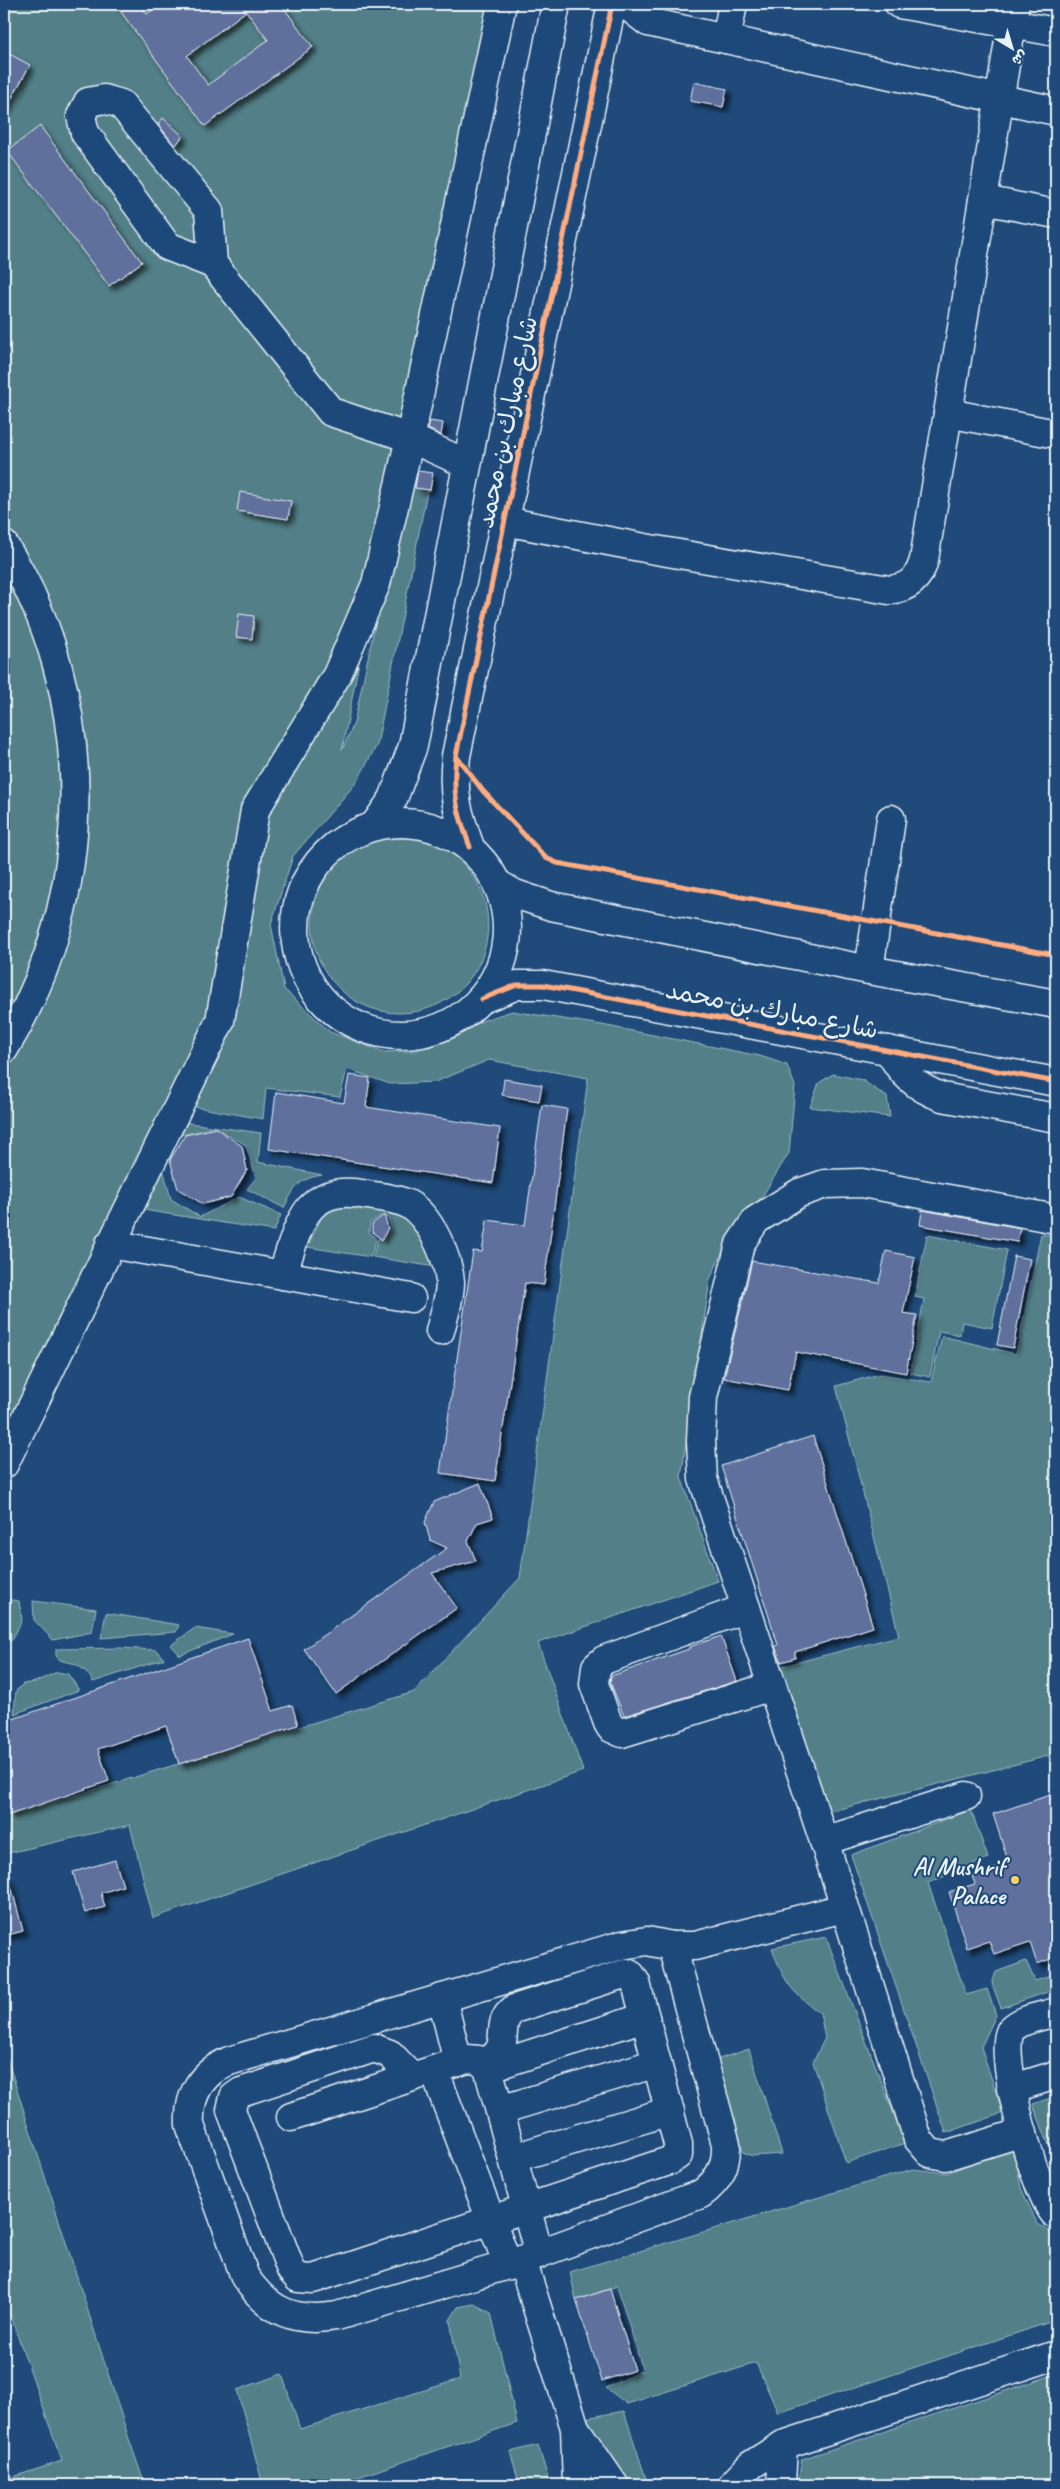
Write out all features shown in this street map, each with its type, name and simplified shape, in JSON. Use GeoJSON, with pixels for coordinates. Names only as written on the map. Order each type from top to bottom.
{"type":"FeatureCollection","features":[{"type":"Feature","properties":{"kind":"street"},"geometry":{"type":"LineString","coordinates":[[4,1464],[220,1021],[255,810],[337,675],[376,584],[410,438],[502,4]]}},
{"type":"Feature","properties":{"kind":"street","name":"شارع مبارك بن محمد"},"geometry":{"type":"LineString","coordinates":[[374,826],[393,799],[413,746],[556,4]]}},
{"type":"Feature","properties":{"kind":"street","name":"شارع مبارك بن محمد"},"geometry":{"type":"LineString","coordinates":[[470,847],[459,816],[453,786],[456,756],[612,4]]}},
{"type":"Feature","properties":{"kind":"street"},"geometry":{"type":"LineString","coordinates":[[625,4],[648,22],[1056,111]]}},
{"type":"Feature","properties":{"kind":"street"},"geometry":{"type":"LineString","coordinates":[[726,39],[733,4]]}},
{"type":"Feature","properties":{"kind":"street"},"geometry":{"type":"LineString","coordinates":[[899,4],[1013,14],[1056,32]]}},
{"type":"Feature","properties":{"kind":"street"},"geometry":{"type":"LineString","coordinates":[[504,522],[889,590],[909,585],[922,570],[1013,14]]}},
{"type":"Feature","properties":{"kind":"street"},"geometry":{"type":"LineString","coordinates":[[604,44],[620,32],[648,22]]}},
{"type":"Feature","properties":{"kind":"street"},"geometry":{"type":"LineString","coordinates":[[213,264],[209,211],[120,104],[104,99],[88,102],[82,116],[85,133],[167,246],[213,264],[331,412],[410,438],[467,464]]}},
{"type":"Feature","properties":{"kind":"street"},"geometry":{"type":"LineString","coordinates":[[983,200],[1056,214]]}},
{"type":"Feature","properties":{"kind":"street"},"geometry":{"type":"LineString","coordinates":[[948,413],[1056,434]]}},
{"type":"Feature","properties":{"kind":"street"},"geometry":{"type":"LineString","coordinates":[[4,545],[19,569],[34,601],[57,667],[72,743],[75,792],[70,860],[53,938],[28,1002],[4,1049]]}},
{"type":"Feature","properties":{"kind":"street"},"geometry":{"type":"LineString","coordinates":[[869,970],[891,819]]}},
{"type":"Feature","properties":{"kind":"street"},"geometry":{"type":"LineString","coordinates":[[408,822],[441,830],[470,847],[486,864],[498,884],[507,914],[507,944],[498,974],[482,999],[453,1022],[419,1035],[383,1035],[349,1023],[321,1001],[302,970],[294,935],[298,899],[315,866],[341,841],[374,826],[408,822]]}},
{"type":"Feature","properties":{"kind":"street"},"geometry":{"type":"LineString","coordinates":[[498,884],[524,897],[551,906],[869,970],[1056,1004]]}},
{"type":"Feature","properties":{"kind":"street","name":"شارع مبارك بن محمد"},"geometry":{"type":"LineString","coordinates":[[482,999],[517,985],[543,985],[1056,1082]]}},
{"type":"Feature","properties":{"kind":"street"},"geometry":{"type":"LineString","coordinates":[[889,1050],[905,1075],[929,1092],[942,1097],[1056,1118]]}},
{"type":"Feature","properties":{"kind":"street"},"geometry":{"type":"LineString","coordinates":[[1023,2132],[946,2156],[930,2153],[918,2139],[824,1841],[703,1479],[701,1441],[703,1398],[740,1244],[756,1220],[799,1193],[825,1184],[862,1183],[1056,1219]]}},
{"type":"Feature","properties":{"kind":"street"},"geometry":{"type":"LineString","coordinates":[[282,1275],[304,1217],[319,1201],[340,1192],[351,1192],[407,1204],[420,1213],[431,1227],[448,1270],[449,1296],[440,1331]]}},
{"type":"Feature","properties":{"kind":"street"},"geometry":{"type":"LineString","coordinates":[[110,1244],[411,1298]]}},
{"type":"Feature","properties":{"kind":"street"},"geometry":{"type":"LineString","coordinates":[[746,1608],[604,1660],[596,1667],[594,1684],[611,1728],[622,1733],[772,1686]]}},
{"type":"Feature","properties":{"kind":"street"},"geometry":{"type":"LineString","coordinates":[[824,1841],[966,1796]]}},
{"type":"Feature","properties":{"kind":"street"},"geometry":{"type":"LineString","coordinates":[[672,1946],[726,2144],[724,2168],[715,2183],[701,2194],[523,2259],[337,2316],[319,2319],[301,2318],[284,2313],[268,2304],[255,2292],[245,2277],[190,2125],[189,2113],[194,2091],[209,2072],[218,2066],[635,1942],[647,1941],[672,1946],[695,1946],[844,1908]]}},
{"type":"Feature","properties":{"kind":"street"},"geometry":{"type":"LineString","coordinates":[[291,2117],[455,2068],[496,2056],[500,2051],[504,2022],[514,2009],[622,1973],[631,1975],[635,1979],[670,2111],[679,2149],[674,2159],[492,2221],[308,2280],[298,2278],[291,2270],[231,2110],[234,2097],[241,2092],[374,2048],[390,2054],[455,2068],[645,2017]]}},
{"type":"Feature","properties":{"kind":"street"},"geometry":{"type":"LineString","coordinates":[[442,1998],[455,2068],[492,2221],[523,2259]]}},
{"type":"Feature","properties":{"kind":"street"},"geometry":{"type":"LineString","coordinates":[[1056,2012],[1018,2024],[1011,2030],[1006,2042],[1011,2089],[1023,2132],[1043,2193],[1051,2211],[1056,2215]]}},
{"type":"Feature","properties":{"kind":"street"},"geometry":{"type":"LineString","coordinates":[[500,2110],[657,2063]]}},
{"type":"Feature","properties":{"kind":"street"},"geometry":{"type":"LineString","coordinates":[[455,2068],[500,2110],[527,2209],[523,2259],[575,2428],[578,2485]]}},
{"type":"Feature","properties":{"kind":"street"},"geometry":{"type":"LineString","coordinates":[[1011,2089],[1056,2075]]}},
{"type":"Feature","properties":{"kind":"street"},"geometry":{"type":"LineString","coordinates":[[513,2158],[670,2111]]}},
{"type":"Feature","properties":{"kind":"street"},"geometry":{"type":"LineString","coordinates":[[732,2485],[751,2465],[783,2445],[1056,2355]]}},
{"type":"Feature","properties":{"kind":"street"},"geometry":{"type":"LineString","coordinates":[[575,2428],[614,2485]]}},
{"type":"Feature","properties":{"kind":"street"},"geometry":{"type":"LineString","coordinates":[[780,2485],[783,2445]]}},
{"type":"Feature","properties":{"kind":"green space"},"geometry":{"type":"Polygon","coordinates":[[[4,4],[500,4],[367,634],[251,835],[233,934],[197,1051],[4,1447],[4,4]]]}},
{"type":"Feature","properties":{"kind":"green space"},"geometry":{"type":"Polygon","coordinates":[[[406,480],[428,487],[377,745],[356,783],[293,856],[271,924],[284,989],[330,1032],[384,1052],[414,1051],[457,1035],[484,1020],[512,1011],[602,1025],[760,1056],[787,1065],[795,1086],[789,1153],[763,1195],[733,1230],[710,1279],[681,1477],[718,1581],[538,1643],[583,1771],[153,1918],[130,1825],[4,1854],[4,1817],[414,1692],[520,1578],[588,1078],[489,1060],[435,1082],[390,1084],[347,1069],[340,1097],[266,1088],[263,1119],[190,1106],[257,830],[360,657],[342,750],[354,723],[406,480]]]}},
{"type":"Feature","properties":{"kind":"green space"},"geometry":{"type":"Polygon","coordinates":[[[391,837],[409,837],[442,847],[468,869],[478,883],[484,899],[488,925],[484,951],[478,967],[456,993],[442,1003],[426,1009],[409,1013],[391,1013],[358,1003],[332,981],[322,967],[316,951],[312,934],[312,916],[322,883],[344,857],[358,847],[374,841],[391,837]]]}},
{"type":"Feature","properties":{"kind":"green space"},"geometry":{"type":"Polygon","coordinates":[[[833,1074],[862,1080],[887,1097],[890,1117],[810,1107],[819,1083],[833,1074]]]}},
{"type":"Feature","properties":{"kind":"green space"},"geometry":{"type":"Polygon","coordinates":[[[182,1122],[261,1133],[258,1162],[322,1175],[307,1179],[298,1185],[284,1208],[247,1189],[256,1178],[246,1145],[215,1127],[181,1135],[162,1165],[171,1199],[200,1217],[239,1197],[281,1215],[274,1231],[137,1209],[182,1122]]]}},
{"type":"Feature","properties":{"kind":"green space"},"geometry":{"type":"Polygon","coordinates":[[[339,1202],[408,1211],[442,1268],[373,1257],[378,1239],[386,1237],[391,1228],[388,1218],[380,1216],[370,1223],[369,1232],[376,1239],[371,1257],[307,1247],[325,1211],[339,1202]]]}},
{"type":"Feature","properties":{"kind":"green space"},"geometry":{"type":"Polygon","coordinates":[[[1041,1234],[1056,1236],[1056,1754],[824,1813],[775,1668],[899,1636],[836,1386],[880,1374],[931,1382],[942,1336],[1016,1354],[1041,1234]]]}},
{"type":"Feature","properties":{"kind":"green space"},"geometry":{"type":"Polygon","coordinates":[[[927,1235],[1007,1250],[992,1328],[962,1322],[960,1335],[939,1331],[930,1377],[910,1373],[924,1299],[915,1297],[927,1235]]]}},
{"type":"Feature","properties":{"kind":"green space"},"geometry":{"type":"Polygon","coordinates":[[[4,1599],[19,1601],[22,1620],[12,1640],[4,1643],[4,1599]]]}},
{"type":"Feature","properties":{"kind":"green space"},"geometry":{"type":"Polygon","coordinates":[[[33,1601],[96,1609],[92,1632],[53,1640],[34,1620],[33,1601]]]}},
{"type":"Feature","properties":{"kind":"green space"},"geometry":{"type":"Polygon","coordinates":[[[106,1613],[179,1625],[176,1632],[101,1638],[106,1613]]]}},
{"type":"Feature","properties":{"kind":"green space"},"geometry":{"type":"Polygon","coordinates":[[[195,1628],[233,1634],[180,1655],[171,1645],[195,1628]]]}},
{"type":"Feature","properties":{"kind":"green space"},"geometry":{"type":"Polygon","coordinates":[[[120,1648],[156,1650],[164,1659],[93,1682],[81,1667],[62,1661],[56,1656],[56,1649],[120,1648]]]}},
{"type":"Feature","properties":{"kind":"green space"},"geometry":{"type":"Polygon","coordinates":[[[57,1672],[68,1674],[79,1690],[14,1714],[16,1691],[23,1684],[35,1682],[57,1672]]]}},
{"type":"Feature","properties":{"kind":"green space"},"geometry":{"type":"Polygon","coordinates":[[[971,1810],[988,1858],[928,1883],[966,1995],[987,1989],[996,2015],[981,2047],[1003,2113],[946,2133],[851,1855],[971,1810]]]}},
{"type":"Feature","properties":{"kind":"green space"},"geometry":{"type":"Polygon","coordinates":[[[826,1937],[905,2143],[846,2163],[813,2062],[825,2038],[820,2013],[789,1985],[772,1948],[826,1937]]]}},
{"type":"Feature","properties":{"kind":"green space"},"geometry":{"type":"Polygon","coordinates":[[[1026,1961],[1035,1981],[1056,1974],[1056,1989],[1001,2008],[992,1984],[996,1972],[1026,1961]]]}},
{"type":"Feature","properties":{"kind":"green space"},"geometry":{"type":"Polygon","coordinates":[[[4,2049],[145,2485],[4,2485],[4,2480],[62,2461],[4,2297],[4,2049]]]}},
{"type":"Feature","properties":{"kind":"green space"},"geometry":{"type":"Polygon","coordinates":[[[749,2049],[782,2154],[752,2156],[743,2152],[716,2060],[749,2049]]]}},
{"type":"Feature","properties":{"kind":"green space"},"geometry":{"type":"Polygon","coordinates":[[[1056,2096],[1056,2164],[1033,2104],[1056,2096]]]}},
{"type":"Feature","properties":{"kind":"green space"},"geometry":{"type":"Polygon","coordinates":[[[1014,2146],[1021,2188],[1037,2223],[1056,2236],[1056,2320],[778,2413],[756,2363],[627,2404],[606,2388],[643,2370],[617,2286],[576,2300],[570,2272],[913,2169],[947,2173],[1014,2146]]]}},
{"type":"Feature","properties":{"kind":"green space"},"geometry":{"type":"Polygon","coordinates":[[[474,2304],[491,2313],[517,2423],[335,2485],[263,2485],[237,2390],[282,2374],[300,2429],[460,2379],[450,2320],[458,2307],[474,2304]]]}},
{"type":"Feature","properties":{"kind":"green space"},"geometry":{"type":"Polygon","coordinates":[[[1056,2374],[1056,2485],[800,2485],[799,2476],[802,2459],[1056,2374]]]}},
{"type":"Feature","properties":{"kind":"green space"},"geometry":{"type":"Polygon","coordinates":[[[624,2411],[648,2485],[625,2485],[586,2418],[624,2411]]]}},
{"type":"Feature","properties":{"kind":"green space"},"geometry":{"type":"Polygon","coordinates":[[[538,2445],[550,2485],[520,2485],[510,2452],[538,2445]]]}},
{"type":"Feature","properties":{"kind":"building"},"geometry":{"type":"Polygon","coordinates":[[[115,4],[139,4],[147,14],[160,4],[281,4],[313,47],[205,126],[115,4]],[[246,11],[187,56],[208,85],[268,40],[246,11]]]}},
{"type":"Feature","properties":{"kind":"building"},"geometry":{"type":"Polygon","coordinates":[[[4,51],[30,65],[4,112],[4,51]]]}},
{"type":"Feature","properties":{"kind":"building"},"geometry":{"type":"Polygon","coordinates":[[[694,82],[727,89],[723,107],[690,101],[694,82]]]}},
{"type":"Feature","properties":{"kind":"building"},"geometry":{"type":"Polygon","coordinates":[[[163,118],[183,136],[175,146],[158,124],[163,118]]]}},
{"type":"Feature","properties":{"kind":"building"},"geometry":{"type":"Polygon","coordinates":[[[40,126],[142,262],[109,286],[7,151],[40,126]]]}},
{"type":"Feature","properties":{"kind":"building"},"geometry":{"type":"Polygon","coordinates":[[[430,421],[443,423],[441,435],[428,429],[430,421]]]}},
{"type":"Feature","properties":{"kind":"building"},"geometry":{"type":"Polygon","coordinates":[[[418,471],[433,473],[430,490],[415,488],[418,471]]]}},
{"type":"Feature","properties":{"kind":"building"},"geometry":{"type":"Polygon","coordinates":[[[240,492],[291,501],[288,519],[237,511],[240,492]]]}},
{"type":"Feature","properties":{"kind":"building"},"geometry":{"type":"Polygon","coordinates":[[[239,614],[254,616],[252,639],[236,637],[239,614]]]}},
{"type":"Feature","properties":{"kind":"building"},"geometry":{"type":"Polygon","coordinates":[[[349,1075],[370,1078],[366,1107],[500,1128],[493,1183],[269,1149],[276,1092],[344,1103],[349,1075]]]}},
{"type":"Feature","properties":{"kind":"building"},"geometry":{"type":"Polygon","coordinates":[[[504,1079],[542,1085],[539,1101],[502,1095],[504,1079]]]}},
{"type":"Feature","properties":{"kind":"building"},"geometry":{"type":"Polygon","coordinates":[[[542,1105],[567,1109],[544,1285],[525,1283],[495,1481],[440,1473],[473,1251],[482,1252],[487,1220],[525,1225],[542,1105]]]}},
{"type":"Feature","properties":{"kind":"building"},"geometry":{"type":"Polygon","coordinates":[[[216,1128],[242,1146],[247,1170],[231,1197],[203,1204],[178,1189],[170,1160],[185,1135],[216,1128]]]}},
{"type":"Feature","properties":{"kind":"building"},"geometry":{"type":"Polygon","coordinates":[[[922,1210],[1020,1228],[1017,1242],[920,1225],[922,1210]]]}},
{"type":"Feature","properties":{"kind":"building"},"geometry":{"type":"Polygon","coordinates":[[[384,1215],[388,1228],[382,1240],[372,1232],[372,1224],[384,1215]]]}},
{"type":"Feature","properties":{"kind":"building"},"geometry":{"type":"Polygon","coordinates":[[[886,1251],[915,1257],[903,1313],[917,1315],[906,1373],[796,1352],[788,1390],[724,1378],[752,1261],[879,1283],[886,1251]]]}},
{"type":"Feature","properties":{"kind":"building"},"geometry":{"type":"Polygon","coordinates":[[[1014,1256],[1030,1259],[1013,1348],[997,1345],[1014,1256]]]}},
{"type":"Feature","properties":{"kind":"building"},"geometry":{"type":"Polygon","coordinates":[[[813,1436],[873,1627],[795,1652],[795,1658],[781,1662],[775,1646],[778,1645],[721,1466],[813,1436]]]}},
{"type":"Feature","properties":{"kind":"building"},"geometry":{"type":"Polygon","coordinates":[[[480,1483],[493,1518],[477,1523],[468,1541],[476,1561],[432,1573],[457,1608],[336,1694],[304,1649],[447,1548],[430,1540],[425,1522],[434,1502],[480,1483]]]}},
{"type":"Feature","properties":{"kind":"building"},"geometry":{"type":"Polygon","coordinates":[[[721,1636],[737,1681],[624,1716],[610,1682],[611,1676],[721,1636]]]}},
{"type":"Feature","properties":{"kind":"building"},"geometry":{"type":"Polygon","coordinates":[[[248,1638],[273,1711],[292,1705],[298,1725],[179,1764],[166,1726],[98,1749],[109,1781],[9,1815],[4,1800],[4,1722],[248,1638]]]}},
{"type":"Feature","properties":{"kind":"building","name":"Al Mushrif Palace"},"geometry":{"type":"Polygon","coordinates":[[[1056,1793],[1056,1957],[1037,1964],[1030,1942],[994,1954],[989,1941],[967,1948],[949,1892],[975,1884],[972,1876],[1009,1864],[993,1814],[1056,1793]]]}},
{"type":"Feature","properties":{"kind":"building"},"geometry":{"type":"Polygon","coordinates":[[[115,1860],[123,1886],[101,1893],[105,1907],[85,1913],[73,1872],[115,1860]]]}},
{"type":"Feature","properties":{"kind":"building"},"geometry":{"type":"Polygon","coordinates":[[[9,1878],[23,1931],[4,1936],[4,1879],[9,1878]]]}},
{"type":"Feature","properties":{"kind":"building"},"geometry":{"type":"Polygon","coordinates":[[[610,2289],[635,2370],[602,2381],[576,2300],[610,2289]]]}},
{"type":"Feature","properties":{"kind":"cycle path"},"geometry":{"type":"LineString","coordinates":[[470,847],[455,792],[456,756],[612,4]]}},
{"type":"Feature","properties":{"kind":"cycle path"},"geometry":{"type":"LineString","coordinates":[[456,756],[483,791],[546,858],[557,863],[1056,955]]}},
{"type":"Feature","properties":{"kind":"cycle path"},"geometry":{"type":"LineString","coordinates":[[482,999],[517,985],[543,985],[1056,1082]]}},
{"type":"Feature","properties":{"kind":"place","name":"Al Mushrif Palace"},"geometry":{"type":"Point","coordinates":[1015,1880]}}]}
